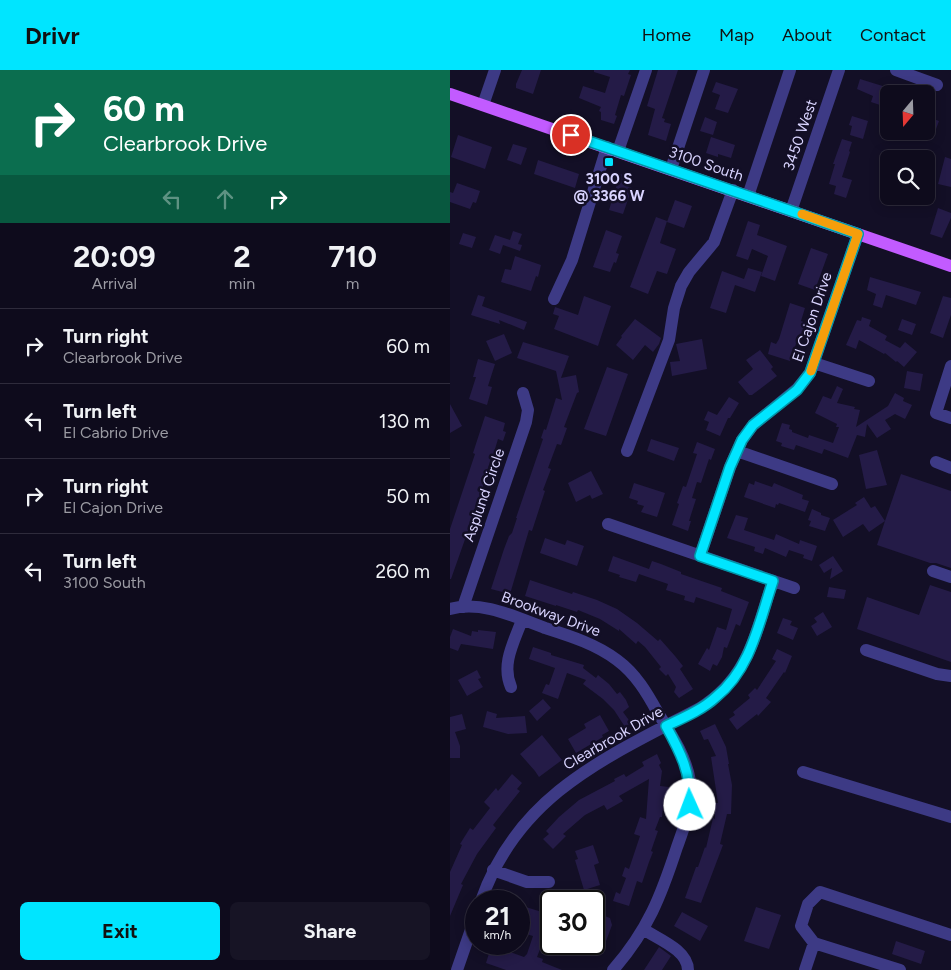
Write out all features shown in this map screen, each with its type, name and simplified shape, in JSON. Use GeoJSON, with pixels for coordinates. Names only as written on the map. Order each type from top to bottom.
{"type":"FeatureCollection","features":[{"type":"Feature","properties":{"kind":"main road","name":"3100 South"},"geometry":{"type":"LineString","coordinates":[[450,94],[951,266]]}},
{"type":"Feature","properties":{"kind":"street"},"geometry":{"type":"LineString","coordinates":[[483,105],[495,70]]}},
{"type":"Feature","properties":{"kind":"street"},"geometry":{"type":"LineString","coordinates":[[554,299],[572,260],[612,149],[646,70]]}},
{"type":"Feature","properties":{"kind":"street"},"geometry":{"type":"LineString","coordinates":[[670,169],[704,70]]}},
{"type":"Feature","properties":{"kind":"street"},"geometry":{"type":"LineString","coordinates":[[748,196],[790,70]]}},
{"type":"Feature","properties":{"kind":"street","name":"3450 West"},"geometry":{"type":"LineString","coordinates":[[791,211],[840,70]]}},
{"type":"Feature","properties":{"kind":"street"},"geometry":{"type":"LineString","coordinates":[[896,70],[937,85]]}},
{"type":"Feature","properties":{"kind":"street"},"geometry":{"type":"LineString","coordinates":[[628,451],[669,340],[674,308],[685,278],[714,242],[733,190]]}},
{"type":"Feature","properties":{"kind":"street","name":"El Cajon Drive"},"geometry":{"type":"LineString","coordinates":[[700,556],[736,451],[747,432],[753,425],[797,390],[810,373],[858,234]]}},
{"type":"Feature","properties":{"kind":"street"},"geometry":{"type":"LineString","coordinates":[[814,363],[869,381]]}},
{"type":"Feature","properties":{"kind":"street"},"geometry":{"type":"LineString","coordinates":[[951,366],[936,413],[951,418]]}},
{"type":"Feature","properties":{"kind":"street","name":"Asplund Circle"},"geometry":{"type":"LineString","coordinates":[[463,607],[526,422],[528,410],[523,393]]}},
{"type":"Feature","properties":{"kind":"street"},"geometry":{"type":"LineString","coordinates":[[736,451],[832,484]]}},
{"type":"Feature","properties":{"kind":"street"},"geometry":{"type":"LineString","coordinates":[[936,462],[951,468]]}},
{"type":"Feature","properties":{"kind":"street"},"geometry":{"type":"LineString","coordinates":[[608,524],[794,588]]}},
{"type":"Feature","properties":{"kind":"street"},"geometry":{"type":"LineString","coordinates":[[933,571],[951,577]]}},
{"type":"Feature","properties":{"kind":"street","name":"Clearbrook Drive"},"geometry":{"type":"LineString","coordinates":[[485,890],[493,870],[503,853],[524,825],[560,789],[584,772],[700,708],[727,688],[740,671],[754,639],[773,581]]}},
{"type":"Feature","properties":{"kind":"street","name":"Brookway Drive"},"geometry":{"type":"LineString","coordinates":[[450,609],[463,607],[484,608],[578,639],[618,660],[643,686],[686,766],[690,780],[690,805],[660,898],[643,929],[613,970]]}},
{"type":"Feature","properties":{"kind":"street"},"geometry":{"type":"LineString","coordinates":[[511,687],[506,670],[522,620]]}},
{"type":"Feature","properties":{"kind":"street"},"geometry":{"type":"LineString","coordinates":[[866,650],[937,674],[951,676]]}},
{"type":"Feature","properties":{"kind":"street"},"geometry":{"type":"LineString","coordinates":[[803,772],[951,817]]}},
{"type":"Feature","properties":{"kind":"street"},"geometry":{"type":"LineString","coordinates":[[493,870],[527,882],[549,882]]}},
{"type":"Feature","properties":{"kind":"street"},"geometry":{"type":"LineString","coordinates":[[900,970],[814,943],[801,926],[808,904],[820,892],[951,936]]}},
{"type":"Feature","properties":{"kind":"street"},"geometry":{"type":"LineString","coordinates":[[643,929],[681,953],[686,960],[688,970]]}},
{"type":"Feature","properties":{"kind":"street"},"geometry":{"type":"LineString","coordinates":[[805,970],[814,943]]}},
{"type":"Feature","properties":{"kind":"street"},"geometry":{"type":"LineString","coordinates":[[458,970],[465,949]]}},
{"type":"Feature","properties":{"kind":"building"},"geometry":{"type":"Polygon","coordinates":[[[522,70],[541,70],[533,94],[516,88],[522,70]]]}},
{"type":"Feature","properties":{"kind":"building"},"geometry":{"type":"Polygon","coordinates":[[[594,70],[630,70],[628,74],[631,75],[624,96],[621,95],[614,124],[601,120],[601,112],[599,111],[601,107],[579,98],[583,86],[605,93],[610,77],[594,72],[594,70]]]}},
{"type":"Feature","properties":{"kind":"building"},"geometry":{"type":"Polygon","coordinates":[[[658,70],[678,70],[662,118],[665,119],[664,122],[671,124],[666,141],[648,135],[655,109],[647,106],[658,70]]]}},
{"type":"Feature","properties":{"kind":"building"},"geometry":{"type":"Polygon","coordinates":[[[860,79],[880,85],[880,105],[871,102],[873,96],[857,89],[860,79]]]}},
{"type":"Feature","properties":{"kind":"building"},"geometry":{"type":"Polygon","coordinates":[[[716,82],[738,89],[728,113],[715,109],[720,95],[712,92],[716,82]]]}},
{"type":"Feature","properties":{"kind":"building"},"geometry":{"type":"Polygon","coordinates":[[[852,116],[868,121],[863,139],[850,135],[852,126],[849,125],[852,116]]]}},
{"type":"Feature","properties":{"kind":"building"},"geometry":{"type":"Polygon","coordinates":[[[705,117],[717,122],[713,135],[700,131],[705,117]]]}},
{"type":"Feature","properties":{"kind":"building"},"geometry":{"type":"Polygon","coordinates":[[[935,119],[939,121],[935,132],[935,119]]]}},
{"type":"Feature","properties":{"kind":"building"},"geometry":{"type":"Polygon","coordinates":[[[458,135],[492,147],[485,169],[451,157],[458,135]]]}},
{"type":"Feature","properties":{"kind":"building"},"geometry":{"type":"Polygon","coordinates":[[[711,137],[735,145],[731,158],[718,154],[718,157],[706,153],[711,137]]]}},
{"type":"Feature","properties":{"kind":"building"},"geometry":{"type":"Polygon","coordinates":[[[842,139],[852,142],[842,177],[852,180],[846,198],[834,194],[836,186],[829,184],[835,164],[833,164],[842,139]]]}},
{"type":"Feature","properties":{"kind":"building"},"geometry":{"type":"Polygon","coordinates":[[[513,144],[527,148],[521,165],[507,160],[513,144]]]}},
{"type":"Feature","properties":{"kind":"building"},"geometry":{"type":"Polygon","coordinates":[[[945,157],[951,159],[951,187],[938,184],[945,157]]]}},
{"type":"Feature","properties":{"kind":"building"},"geometry":{"type":"Polygon","coordinates":[[[538,160],[579,174],[575,188],[534,174],[538,160]]]}},
{"type":"Feature","properties":{"kind":"building"},"geometry":{"type":"Polygon","coordinates":[[[620,174],[630,177],[627,186],[632,188],[623,214],[609,210],[620,174]]]}},
{"type":"Feature","properties":{"kind":"building"},"geometry":{"type":"Polygon","coordinates":[[[457,183],[480,191],[476,203],[473,202],[470,209],[450,202],[450,192],[453,193],[457,183]]]}},
{"type":"Feature","properties":{"kind":"building"},"geometry":{"type":"Polygon","coordinates":[[[675,200],[692,206],[684,228],[667,222],[675,200]]]}},
{"type":"Feature","properties":{"kind":"building"},"geometry":{"type":"Polygon","coordinates":[[[938,208],[951,213],[951,218],[942,238],[930,234],[938,208]]]}},
{"type":"Feature","properties":{"kind":"building"},"geometry":{"type":"Polygon","coordinates":[[[656,217],[667,221],[660,243],[676,249],[667,274],[657,271],[648,294],[630,287],[656,217]]]}},
{"type":"Feature","properties":{"kind":"building"},"geometry":{"type":"Polygon","coordinates":[[[748,221],[760,225],[757,235],[787,246],[775,281],[761,276],[768,256],[752,249],[748,260],[736,256],[748,221]]]}},
{"type":"Feature","properties":{"kind":"building"},"geometry":{"type":"Polygon","coordinates":[[[606,230],[622,236],[616,253],[619,254],[616,263],[614,262],[610,272],[593,267],[606,230]]]}},
{"type":"Feature","properties":{"kind":"building"},"geometry":{"type":"Polygon","coordinates":[[[513,231],[522,234],[518,244],[522,245],[520,251],[503,245],[500,254],[489,250],[495,235],[510,240],[513,231]]]}},
{"type":"Feature","properties":{"kind":"building"},"geometry":{"type":"Polygon","coordinates":[[[463,233],[476,237],[472,248],[459,244],[463,233]]]}},
{"type":"Feature","properties":{"kind":"building"},"geometry":{"type":"Polygon","coordinates":[[[811,248],[828,254],[815,290],[798,284],[811,248]]]}},
{"type":"Feature","properties":{"kind":"building"},"geometry":{"type":"Polygon","coordinates":[[[515,256],[541,265],[538,277],[536,276],[531,291],[501,282],[505,269],[511,270],[515,256]]]}},
{"type":"Feature","properties":{"kind":"building"},"geometry":{"type":"Polygon","coordinates":[[[748,268],[762,272],[755,292],[735,285],[726,313],[710,308],[722,271],[744,279],[748,268]]]}},
{"type":"Feature","properties":{"kind":"building"},"geometry":{"type":"Polygon","coordinates":[[[870,277],[921,292],[916,305],[886,295],[882,308],[873,305],[876,294],[867,290],[870,277]]]}},
{"type":"Feature","properties":{"kind":"building"},"geometry":{"type":"Polygon","coordinates":[[[478,295],[485,297],[482,306],[527,322],[524,330],[499,320],[500,324],[471,315],[478,295]]]}},
{"type":"Feature","properties":{"kind":"building"},"geometry":{"type":"Polygon","coordinates":[[[584,296],[611,306],[598,346],[554,329],[559,316],[553,314],[555,307],[578,315],[584,296]]]}},
{"type":"Feature","properties":{"kind":"building"},"geometry":{"type":"Polygon","coordinates":[[[943,296],[951,298],[951,315],[943,338],[930,333],[943,296]]]}},
{"type":"Feature","properties":{"kind":"building"},"geometry":{"type":"Polygon","coordinates":[[[790,303],[805,308],[801,321],[806,323],[801,339],[798,338],[790,361],[768,354],[771,342],[776,344],[779,339],[790,303]]]}},
{"type":"Feature","properties":{"kind":"building"},"geometry":{"type":"Polygon","coordinates":[[[862,317],[871,320],[869,326],[887,336],[885,340],[900,348],[905,342],[917,352],[904,367],[885,353],[859,340],[856,349],[846,345],[857,320],[861,321],[862,317]]]}},
{"type":"Feature","properties":{"kind":"building"},"geometry":{"type":"Polygon","coordinates":[[[635,319],[661,338],[653,352],[645,345],[633,360],[616,345],[635,319]]]}},
{"type":"Feature","properties":{"kind":"building"},"geometry":{"type":"Polygon","coordinates":[[[902,319],[916,324],[912,335],[898,330],[902,319]]]}},
{"type":"Feature","properties":{"kind":"building"},"geometry":{"type":"Polygon","coordinates":[[[504,334],[512,353],[495,361],[486,341],[504,334]]]}},
{"type":"Feature","properties":{"kind":"building"},"geometry":{"type":"Polygon","coordinates":[[[702,339],[707,369],[672,376],[670,362],[680,361],[676,344],[702,339]]]}},
{"type":"Feature","properties":{"kind":"building"},"geometry":{"type":"Polygon","coordinates":[[[523,342],[569,356],[561,378],[576,375],[579,392],[564,427],[567,428],[561,445],[557,444],[548,468],[551,469],[543,490],[545,491],[532,531],[529,530],[510,594],[491,589],[504,549],[517,518],[543,439],[541,438],[544,429],[546,430],[556,398],[562,400],[556,371],[517,358],[523,342]]]}},
{"type":"Feature","properties":{"kind":"building"},"geometry":{"type":"Polygon","coordinates":[[[760,350],[773,367],[771,369],[777,376],[752,395],[749,395],[738,382],[753,369],[746,360],[760,350]]]}},
{"type":"Feature","properties":{"kind":"building"},"geometry":{"type":"Polygon","coordinates":[[[478,359],[495,364],[488,386],[492,387],[487,405],[469,399],[476,377],[473,377],[478,359]]]}},
{"type":"Feature","properties":{"kind":"building"},"geometry":{"type":"Polygon","coordinates":[[[607,367],[628,374],[606,436],[584,429],[607,367]]]}},
{"type":"Feature","properties":{"kind":"building"},"geometry":{"type":"Polygon","coordinates":[[[907,371],[923,374],[920,391],[904,388],[907,371]]]}},
{"type":"Feature","properties":{"kind":"building"},"geometry":{"type":"Polygon","coordinates":[[[837,386],[843,389],[837,403],[860,410],[856,427],[888,406],[895,393],[904,398],[903,401],[912,405],[905,419],[895,414],[885,420],[891,429],[877,438],[867,424],[865,437],[857,435],[848,458],[824,449],[822,454],[796,445],[794,450],[781,446],[782,443],[776,441],[782,423],[790,425],[789,429],[792,432],[808,438],[809,435],[833,443],[839,427],[836,427],[837,424],[815,413],[823,396],[831,399],[837,386]]]}},
{"type":"Feature","properties":{"kind":"building"},"geometry":{"type":"Polygon","coordinates":[[[729,397],[739,403],[730,418],[728,418],[720,436],[706,430],[709,422],[704,420],[708,411],[717,415],[729,397]]]}},
{"type":"Feature","properties":{"kind":"building"},"geometry":{"type":"Polygon","coordinates":[[[450,404],[462,426],[450,433],[450,404]]]}},
{"type":"Feature","properties":{"kind":"building"},"geometry":{"type":"Polygon","coordinates":[[[485,416],[505,423],[503,431],[506,432],[503,441],[498,439],[481,494],[450,579],[450,529],[475,454],[473,453],[485,416]]]}},
{"type":"Feature","properties":{"kind":"building"},"geometry":{"type":"Polygon","coordinates":[[[651,439],[679,448],[674,461],[647,451],[651,439]]]}},
{"type":"Feature","properties":{"kind":"building"},"geometry":{"type":"Polygon","coordinates":[[[697,442],[715,449],[711,460],[709,459],[701,483],[697,482],[692,498],[696,499],[688,531],[672,525],[679,504],[677,503],[683,486],[686,487],[697,454],[693,453],[697,442]]]}},
{"type":"Feature","properties":{"kind":"building"},"geometry":{"type":"Polygon","coordinates":[[[877,450],[887,485],[866,489],[859,455],[877,450]]]}},
{"type":"Feature","properties":{"kind":"building"},"geometry":{"type":"Polygon","coordinates":[[[591,471],[603,494],[592,499],[590,495],[576,502],[568,483],[591,471]]]}},
{"type":"Feature","properties":{"kind":"building"},"geometry":{"type":"Polygon","coordinates":[[[901,474],[951,491],[951,568],[877,545],[901,474]]]}},
{"type":"Feature","properties":{"kind":"building"},"geometry":{"type":"Polygon","coordinates":[[[755,481],[772,487],[774,483],[803,495],[802,499],[809,501],[805,512],[779,503],[778,505],[776,504],[775,508],[744,497],[749,483],[754,485],[755,481]]]}},
{"type":"Feature","properties":{"kind":"building"},"geometry":{"type":"Polygon","coordinates":[[[634,483],[665,493],[657,517],[641,512],[644,506],[637,504],[638,501],[629,498],[634,483]]]}},
{"type":"Feature","properties":{"kind":"building"},"geometry":{"type":"Polygon","coordinates":[[[864,497],[871,508],[875,506],[885,521],[869,532],[863,524],[843,537],[833,520],[857,505],[855,503],[864,497]]]}},
{"type":"Feature","properties":{"kind":"building"},"geometry":{"type":"Polygon","coordinates":[[[812,509],[830,518],[825,531],[809,526],[811,521],[808,520],[812,509]]]}},
{"type":"Feature","properties":{"kind":"building"},"geometry":{"type":"Polygon","coordinates":[[[736,515],[748,518],[744,530],[774,540],[776,534],[799,544],[800,540],[817,546],[812,561],[803,558],[804,555],[789,550],[786,557],[765,548],[763,554],[754,551],[755,547],[727,538],[736,515]]]}},
{"type":"Feature","properties":{"kind":"building"},"geometry":{"type":"Polygon","coordinates":[[[545,538],[565,545],[567,540],[584,546],[577,566],[540,553],[545,538]]]}},
{"type":"Feature","properties":{"kind":"building"},"geometry":{"type":"Polygon","coordinates":[[[613,556],[649,569],[652,561],[661,564],[681,572],[681,574],[722,588],[721,591],[749,602],[740,626],[736,624],[727,648],[724,647],[722,657],[717,666],[713,664],[710,671],[698,664],[707,648],[709,650],[717,627],[726,630],[732,609],[696,597],[694,603],[684,600],[685,596],[666,590],[668,584],[639,574],[636,582],[619,577],[620,575],[608,571],[613,556]]]}},
{"type":"Feature","properties":{"kind":"building"},"geometry":{"type":"Polygon","coordinates":[[[833,556],[843,571],[830,579],[832,568],[824,573],[819,565],[833,556]]]}},
{"type":"Feature","properties":{"kind":"building"},"geometry":{"type":"Polygon","coordinates":[[[530,580],[597,600],[617,609],[658,641],[660,639],[683,666],[680,669],[693,689],[679,698],[674,692],[676,687],[668,674],[666,676],[659,669],[661,667],[645,647],[638,641],[636,644],[619,629],[619,631],[600,619],[578,610],[577,612],[525,596],[530,580]]]}},
{"type":"Feature","properties":{"kind":"building"},"geometry":{"type":"Polygon","coordinates":[[[930,585],[951,592],[951,662],[857,629],[867,597],[919,615],[930,585]]]}},
{"type":"Feature","properties":{"kind":"building"},"geometry":{"type":"Polygon","coordinates":[[[829,587],[846,590],[844,599],[827,597],[829,587]]]}},
{"type":"Feature","properties":{"kind":"building"},"geometry":{"type":"Polygon","coordinates":[[[823,612],[832,627],[817,636],[811,626],[817,622],[814,618],[823,612]]]}},
{"type":"Feature","properties":{"kind":"building"},"geometry":{"type":"Polygon","coordinates":[[[783,618],[792,621],[790,625],[798,628],[793,640],[777,633],[783,618]]]}},
{"type":"Feature","properties":{"kind":"building"},"geometry":{"type":"Polygon","coordinates":[[[453,629],[471,636],[472,631],[478,632],[478,630],[496,632],[493,649],[461,644],[458,651],[450,648],[450,637],[453,629]]]}},
{"type":"Feature","properties":{"kind":"building"},"geometry":{"type":"Polygon","coordinates":[[[533,647],[551,653],[551,655],[584,665],[583,668],[596,678],[598,675],[617,694],[620,692],[629,707],[623,712],[631,723],[625,727],[614,710],[583,684],[586,680],[567,673],[558,699],[542,693],[546,684],[549,685],[555,668],[529,659],[533,647]]]}},
{"type":"Feature","properties":{"kind":"building"},"geometry":{"type":"Polygon","coordinates":[[[777,649],[792,656],[785,673],[766,698],[771,702],[758,716],[757,714],[737,730],[729,719],[735,715],[733,712],[750,698],[748,695],[755,688],[757,690],[776,661],[772,659],[777,649]]]}},
{"type":"Feature","properties":{"kind":"building"},"geometry":{"type":"Polygon","coordinates":[[[477,670],[481,678],[478,679],[483,687],[467,696],[458,680],[477,670]]]}},
{"type":"Feature","properties":{"kind":"building"},"geometry":{"type":"Polygon","coordinates":[[[543,699],[551,708],[537,721],[529,711],[543,699]]]}},
{"type":"Feature","properties":{"kind":"building"},"geometry":{"type":"Polygon","coordinates":[[[487,711],[497,714],[496,718],[525,716],[527,733],[508,734],[483,727],[487,711]]]}},
{"type":"Feature","properties":{"kind":"building"},"geometry":{"type":"Polygon","coordinates":[[[462,714],[466,729],[455,732],[460,746],[460,758],[450,758],[450,717],[462,714]]]}},
{"type":"Feature","properties":{"kind":"building"},"geometry":{"type":"Polygon","coordinates":[[[600,715],[609,731],[602,735],[603,737],[576,753],[568,739],[586,728],[584,724],[600,715]]]}},
{"type":"Feature","properties":{"kind":"building"},"geometry":{"type":"Polygon","coordinates":[[[715,724],[726,747],[732,785],[731,814],[727,814],[720,844],[723,845],[701,903],[685,898],[696,867],[698,867],[706,848],[713,818],[715,819],[715,803],[718,803],[711,757],[716,756],[708,739],[704,740],[700,731],[715,724]]]}},
{"type":"Feature","properties":{"kind":"building"},"geometry":{"type":"Polygon","coordinates":[[[542,735],[562,760],[539,777],[520,754],[542,735]]]}},
{"type":"Feature","properties":{"kind":"building"},"geometry":{"type":"Polygon","coordinates":[[[657,754],[662,771],[660,786],[669,787],[667,797],[664,797],[662,817],[660,817],[655,830],[658,831],[651,851],[653,852],[642,883],[637,881],[629,906],[613,901],[616,892],[620,894],[626,878],[622,876],[625,867],[629,869],[640,836],[634,834],[640,817],[646,819],[649,779],[619,796],[623,801],[607,810],[604,805],[585,815],[563,834],[566,836],[553,849],[543,839],[549,834],[546,831],[579,800],[615,781],[614,779],[624,774],[626,777],[644,766],[642,762],[657,754]]]}},
{"type":"Feature","properties":{"kind":"building"},"geometry":{"type":"Polygon","coordinates":[[[512,774],[522,783],[517,789],[520,791],[493,825],[496,828],[477,854],[461,884],[463,885],[450,916],[450,872],[462,845],[460,844],[470,828],[473,830],[490,808],[484,802],[496,788],[498,791],[512,774]]]}},
{"type":"Feature","properties":{"kind":"building"},"geometry":{"type":"Polygon","coordinates":[[[593,845],[599,863],[594,865],[600,885],[584,890],[575,860],[578,859],[575,851],[593,845]]]}},
{"type":"Feature","properties":{"kind":"building"},"geometry":{"type":"Polygon","coordinates":[[[756,907],[781,915],[769,949],[744,941],[756,907]]]}},
{"type":"Feature","properties":{"kind":"building"},"geometry":{"type":"Polygon","coordinates":[[[530,908],[540,911],[540,949],[537,957],[543,959],[542,962],[562,970],[506,970],[486,963],[489,955],[518,955],[524,957],[530,955],[530,945],[533,936],[530,935],[530,908]]]}},
{"type":"Feature","properties":{"kind":"building"},"geometry":{"type":"Polygon","coordinates":[[[682,912],[708,926],[700,941],[674,926],[682,912]]]}},
{"type":"Feature","properties":{"kind":"building"},"geometry":{"type":"Polygon","coordinates":[[[605,916],[610,918],[612,925],[605,944],[605,916]]]}},
{"type":"Feature","properties":{"kind":"building"},"geometry":{"type":"Polygon","coordinates":[[[896,941],[925,951],[921,964],[892,954],[896,941]]]}},
{"type":"Feature","properties":{"kind":"building"},"geometry":{"type":"Polygon","coordinates":[[[659,947],[671,956],[662,970],[644,970],[659,947]]]}},
{"type":"Feature","properties":{"kind":"slow traffic"},"geometry":{"type":"LineString","coordinates":[[802,214],[858,234],[811,371]]}},
{"type":"Feature","properties":{"kind":"place","name":"3100 S @ 3366 W"},"geometry":{"type":"Point","coordinates":[609,162]}},
{"type":"Feature","properties":{"kind":"route"},"geometry":{"type":"LineString","coordinates":[[571,135],[858,234],[810,373],[797,390],[753,425],[742,440],[730,467],[700,556],[773,581],[754,639],[740,671],[727,688],[716,698],[666,726],[686,766],[690,780],[690,805]]}}]}
